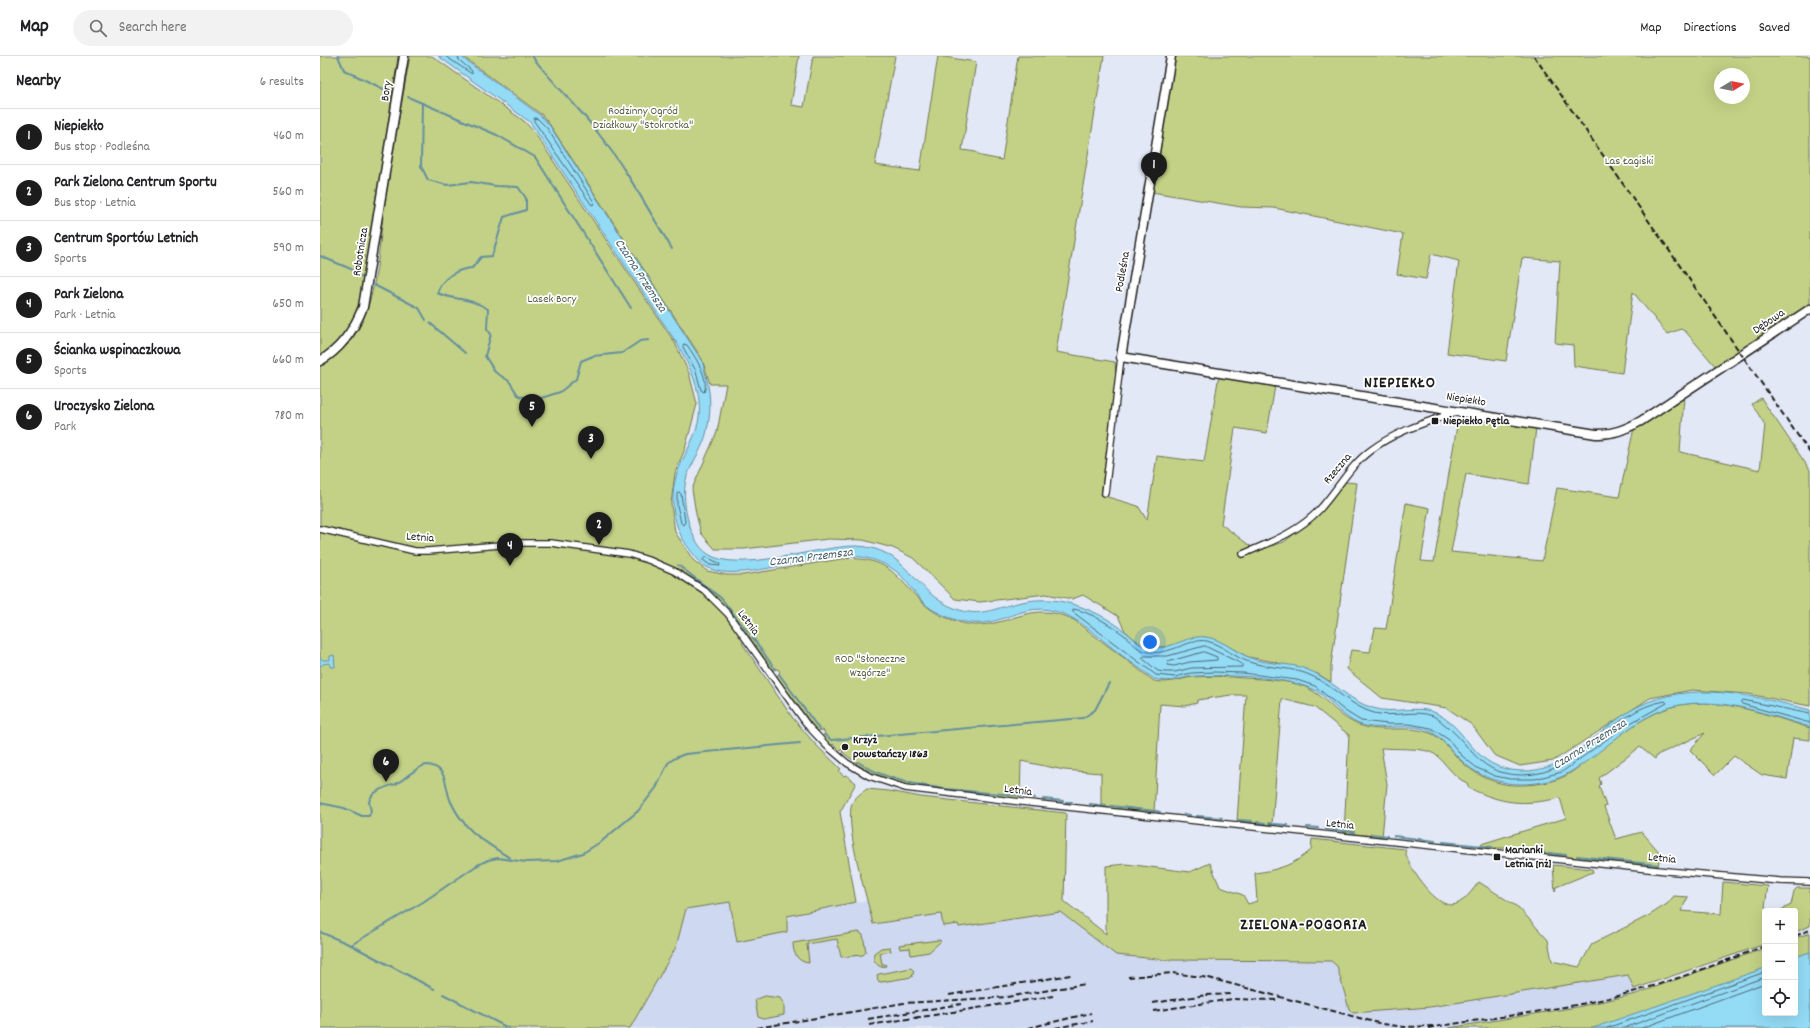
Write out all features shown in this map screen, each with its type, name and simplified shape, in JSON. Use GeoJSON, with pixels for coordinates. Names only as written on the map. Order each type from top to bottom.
{"type":"FeatureCollection","features":[{"type":"Feature","properties":{"kind":"street","name":"Bory"},"geometry":{"type":"LineString","coordinates":[[393,130],[404,56]]}},
{"type":"Feature","properties":{"kind":"street","name":"Podleśna"},"geometry":{"type":"LineString","coordinates":[[1105,493],[1121,357],[1172,56]]}},
{"type":"Feature","properties":{"kind":"street","name":"Robotnicza"},"geometry":{"type":"LineString","coordinates":[[320,361],[330,355],[344,342],[357,322],[363,307],[393,130]]}},
{"type":"Feature","properties":{"kind":"street","name":"Dębowa"},"geometry":{"type":"LineString","coordinates":[[1700,382],[1810,309]]}},
{"type":"Feature","properties":{"kind":"street","name":"Niepiekło"},"geometry":{"type":"LineString","coordinates":[[1121,357],[1596,434],[1607,434],[1625,429],[1641,421],[1700,382]]}},
{"type":"Feature","properties":{"kind":"street","name":"Rzeczna"},"geometry":{"type":"LineString","coordinates":[[1243,554],[1279,540],[1312,516],[1349,471],[1366,454],[1382,442],[1420,425],[1458,411]]}},
{"type":"Feature","properties":{"kind":"street","name":"Letnia"},"geometry":{"type":"LineString","coordinates":[[320,529],[415,550],[439,550],[541,542],[619,552],[658,564],[692,582],[724,609],[737,625],[808,726],[827,746],[847,763],[869,776],[905,788],[1030,803],[1697,874],[1786,882],[1810,882]]}},
{"type":"Feature","properties":{"kind":"shaded area"},"geometry":{"type":"Polygon","coordinates":[[[868,900],[873,924],[941,914],[958,923],[959,927],[1061,912],[1116,955],[1168,960],[1331,961],[1337,966],[1349,1009],[1430,1007],[1628,975],[1636,994],[1577,1007],[1449,1028],[630,1028],[676,947],[686,909],[730,902],[737,942],[787,916],[868,900]]]}},
{"type":"Feature","properties":{"kind":"green space"},"geometry":{"type":"Polygon","coordinates":[[[320,56],[398,56],[365,286],[358,309],[350,327],[338,342],[320,358],[320,56]]]}},
{"type":"Feature","properties":{"kind":"green space"},"geometry":{"type":"Polygon","coordinates":[[[410,56],[432,56],[524,121],[534,132],[675,343],[689,373],[697,404],[685,449],[675,473],[671,504],[675,532],[693,560],[707,571],[727,575],[743,575],[841,559],[853,558],[873,562],[890,570],[933,611],[953,620],[974,625],[1000,622],[1034,613],[1046,612],[1059,614],[1074,620],[1154,681],[1169,682],[1193,677],[1218,676],[1298,684],[1319,695],[1346,719],[1367,728],[1412,729],[1430,733],[1438,737],[1469,768],[1485,778],[1510,785],[1537,784],[1560,778],[1574,770],[1631,727],[1655,714],[1680,705],[1696,703],[1713,704],[1763,713],[1810,728],[1810,740],[1793,738],[1787,779],[1762,775],[1734,756],[1715,775],[1690,750],[1705,733],[1657,755],[1655,759],[1640,747],[1599,778],[1601,784],[1599,786],[1606,806],[1604,807],[1616,839],[1642,832],[1660,853],[1658,867],[1513,851],[1511,848],[1481,848],[1481,844],[1566,818],[1560,798],[1547,801],[1523,803],[1492,797],[1469,788],[1467,783],[1456,776],[1435,754],[1421,750],[1381,748],[1387,784],[1382,837],[1344,833],[1349,735],[1314,707],[1282,699],[1272,825],[1237,821],[1246,695],[1231,695],[1197,700],[1197,703],[1185,706],[1160,704],[1154,813],[1101,807],[1101,773],[1064,770],[1021,761],[1020,799],[936,790],[895,781],[875,774],[856,764],[857,763],[842,752],[845,746],[840,751],[833,744],[831,746],[822,737],[825,733],[823,730],[817,731],[777,676],[780,672],[778,669],[773,670],[750,638],[757,635],[756,632],[749,634],[750,637],[742,643],[792,717],[815,744],[841,769],[839,771],[843,776],[846,775],[856,783],[840,812],[856,902],[787,916],[787,932],[737,942],[730,902],[686,909],[676,947],[630,1028],[320,1028],[320,366],[337,354],[351,340],[359,328],[370,299],[377,268],[384,206],[410,56]]]}},
{"type":"Feature","properties":{"kind":"green space","name":"Rodzinny Ogród Działkowy \"Stokrotka\""},"geometry":{"type":"Polygon","coordinates":[[[462,56],[799,56],[791,105],[804,107],[813,56],[895,56],[875,165],[920,171],[938,56],[976,62],[962,150],[976,152],[981,156],[1002,160],[1018,56],[1104,56],[1056,352],[1115,362],[1116,379],[1101,495],[1138,506],[1147,520],[1157,456],[1204,462],[1219,375],[1275,386],[1267,433],[1235,428],[1221,524],[1257,551],[1284,542],[1308,523],[1346,482],[1357,483],[1331,665],[1331,682],[1318,674],[1275,662],[1248,657],[1222,643],[1205,637],[1166,647],[1143,646],[1125,631],[1118,616],[1083,595],[1072,599],[1046,594],[980,602],[955,599],[913,558],[893,548],[863,540],[828,539],[744,549],[715,549],[701,533],[692,489],[717,432],[726,384],[710,384],[702,359],[550,125],[542,115],[462,56]]]}},
{"type":"Feature","properties":{"kind":"green space","name":"Las Łagiski"},"geometry":{"type":"Polygon","coordinates":[[[1175,56],[1810,56],[1810,305],[1716,367],[1686,332],[1681,329],[1667,334],[1633,292],[1622,373],[1574,366],[1573,345],[1555,343],[1560,261],[1522,258],[1506,361],[1447,353],[1459,261],[1431,254],[1426,279],[1397,274],[1403,234],[1274,208],[1241,207],[1152,192],[1175,56]]]}},
{"type":"Feature","properties":{"kind":"green space"},"geometry":{"type":"Polygon","coordinates":[[[1684,396],[1680,452],[1760,470],[1765,425],[1752,404],[1761,398],[1810,470],[1810,706],[1748,694],[1692,690],[1650,698],[1553,761],[1520,766],[1494,755],[1472,725],[1447,708],[1382,698],[1347,669],[1351,650],[1370,652],[1375,628],[1386,629],[1406,503],[1430,508],[1421,561],[1434,562],[1459,414],[1536,428],[1529,484],[1466,474],[1451,552],[1542,561],[1557,488],[1619,497],[1634,428],[1684,396]]]}},
{"type":"Feature","properties":{"kind":"green space"},"geometry":{"type":"Polygon","coordinates":[[[867,789],[889,791],[921,797],[1066,813],[1064,901],[1106,934],[1106,866],[1126,864],[1190,872],[1210,863],[1220,887],[1243,895],[1248,904],[1257,901],[1255,873],[1285,866],[1298,860],[1311,850],[1312,839],[1405,849],[1410,864],[1422,883],[1436,898],[1451,905],[1459,903],[1463,900],[1479,882],[1519,908],[1548,940],[1552,961],[1579,967],[1592,944],[1648,916],[1667,904],[1674,896],[1688,897],[1681,911],[1721,914],[1723,882],[1768,886],[1766,908],[1762,908],[1762,945],[1634,989],[1628,975],[1430,1007],[1353,1013],[1349,1009],[1337,966],[1331,961],[1168,960],[1116,955],[1060,912],[959,927],[958,924],[943,926],[941,914],[873,924],[854,849],[852,833],[851,807],[857,796],[867,789]]]}},
{"type":"Feature","properties":{"kind":"green space"},"geometry":{"type":"Polygon","coordinates":[[[1553,865],[1592,869],[1593,872],[1556,887],[1555,892],[1553,865]]]}},
{"type":"Feature","properties":{"kind":"green space"},"geometry":{"type":"Polygon","coordinates":[[[1797,888],[1810,888],[1810,926],[1798,931],[1798,908],[1785,908],[1791,905],[1794,891],[1797,888]]]}},
{"type":"Feature","properties":{"kind":"green space"},"geometry":{"type":"Polygon","coordinates":[[[859,932],[863,935],[866,952],[863,955],[841,957],[837,939],[807,944],[809,963],[799,959],[794,951],[793,943],[859,932]]]}},
{"type":"Feature","properties":{"kind":"green space"},"geometry":{"type":"Polygon","coordinates":[[[1810,933],[1810,1028],[1449,1028],[1577,1007],[1636,994],[1762,949],[1762,1016],[1798,1016],[1798,937],[1810,933]]]}},
{"type":"Feature","properties":{"kind":"green space"},"geometry":{"type":"Polygon","coordinates":[[[941,941],[929,952],[911,955],[910,948],[900,949],[899,945],[941,941]]]}},
{"type":"Feature","properties":{"kind":"green space"},"geometry":{"type":"Polygon","coordinates":[[[890,947],[891,951],[880,953],[882,964],[885,964],[886,966],[881,967],[877,965],[874,958],[874,953],[881,948],[890,947]]]}},
{"type":"Feature","properties":{"kind":"green space"},"geometry":{"type":"Polygon","coordinates":[[[911,968],[914,971],[912,977],[881,982],[878,981],[877,975],[879,974],[911,968]]]}},
{"type":"Feature","properties":{"kind":"green space"},"geometry":{"type":"Polygon","coordinates":[[[765,996],[780,998],[784,1004],[784,1015],[764,1019],[758,1017],[755,1000],[765,996]]]}},
{"type":"Feature","properties":{"kind":"water","name":"Czarna Przemsza"},"geometry":{"type":"Polygon","coordinates":[[[438,56],[460,56],[541,116],[550,126],[702,361],[707,378],[709,395],[709,421],[706,436],[687,476],[685,485],[685,506],[687,518],[695,539],[701,548],[708,554],[721,559],[738,561],[778,558],[839,547],[855,546],[873,548],[887,554],[899,562],[928,592],[940,601],[964,611],[981,612],[1027,601],[1054,600],[1073,604],[1097,614],[1120,628],[1139,644],[1152,648],[1168,646],[1191,638],[1212,638],[1245,656],[1271,663],[1292,665],[1306,669],[1324,678],[1347,695],[1364,705],[1381,710],[1422,709],[1436,713],[1457,729],[1482,757],[1492,764],[1505,769],[1521,771],[1538,770],[1554,765],[1569,757],[1609,726],[1637,707],[1657,699],[1679,694],[1701,692],[1723,693],[1768,700],[1810,710],[1810,727],[1746,708],[1730,705],[1697,703],[1680,705],[1664,709],[1634,725],[1565,775],[1549,781],[1537,783],[1511,784],[1486,777],[1472,769],[1433,733],[1415,727],[1377,727],[1359,724],[1352,721],[1317,691],[1297,684],[1239,676],[1196,676],[1171,681],[1154,679],[1082,624],[1058,612],[1041,609],[1026,611],[983,623],[962,622],[949,618],[927,606],[899,574],[885,564],[868,558],[842,556],[754,571],[722,572],[712,570],[698,559],[685,542],[676,522],[674,511],[673,500],[676,478],[679,468],[694,437],[699,417],[699,398],[697,389],[691,371],[678,345],[530,122],[438,56]]]}},
{"type":"Feature","properties":{"kind":"water"},"geometry":{"type":"Polygon","coordinates":[[[334,655],[335,667],[330,667],[330,663],[323,664],[320,667],[320,657],[323,660],[330,660],[330,656],[334,655]]]}},
{"type":"Feature","properties":{"kind":"water"},"geometry":{"type":"Polygon","coordinates":[[[1810,952],[1810,1028],[1593,1028],[1762,969],[1762,1016],[1798,1016],[1798,956],[1810,952]]]}},
{"type":"Feature","properties":{"kind":"waterway"},"geometry":{"type":"LineString","coordinates":[[338,56],[344,70],[390,92]]}},
{"type":"Feature","properties":{"kind":"waterway"},"geometry":{"type":"LineString","coordinates":[[532,56],[608,146],[637,190],[672,249]]}},
{"type":"Feature","properties":{"kind":"waterway"},"geometry":{"type":"LineString","coordinates":[[408,97],[497,135],[535,157],[631,308]]}},
{"type":"Feature","properties":{"kind":"waterway"},"geometry":{"type":"LineString","coordinates":[[422,103],[421,166],[428,180],[447,185],[471,182],[496,186],[518,187],[526,198],[526,210],[504,217],[492,256],[481,257],[472,268],[460,270],[450,275],[442,283],[437,293],[481,305],[488,309],[487,329],[491,334],[485,356],[495,372],[509,381],[518,395],[532,401],[560,392],[576,379],[581,361],[593,356],[622,353],[640,341],[649,340]]}},
{"type":"Feature","properties":{"kind":"waterway"},"geometry":{"type":"LineString","coordinates":[[320,256],[351,269],[363,278]]}},
{"type":"Feature","properties":{"kind":"waterway"},"geometry":{"type":"LineString","coordinates":[[374,285],[419,308],[426,320]]}},
{"type":"Feature","properties":{"kind":"waterway"},"geometry":{"type":"LineString","coordinates":[[430,323],[465,353]]}},
{"type":"Feature","properties":{"kind":"waterway"},"geometry":{"type":"LineString","coordinates":[[678,565],[721,598],[748,632]]}},
{"type":"Feature","properties":{"kind":"waterway"},"geometry":{"type":"LineString","coordinates":[[753,638],[775,669]]}},
{"type":"Feature","properties":{"kind":"waterway"},"geometry":{"type":"LineString","coordinates":[[779,674],[819,729]]}},
{"type":"Feature","properties":{"kind":"waterway"},"geometry":{"type":"LineString","coordinates":[[825,735],[831,740],[1083,718],[1095,710],[1109,683]]}},
{"type":"Feature","properties":{"kind":"waterway"},"geometry":{"type":"LineString","coordinates":[[320,932],[351,945],[423,902],[476,866],[488,860],[498,858],[526,862],[557,861],[583,853],[602,841],[638,811],[656,788],[668,763],[685,754],[800,743]]}},
{"type":"Feature","properties":{"kind":"waterway"},"geometry":{"type":"LineString","coordinates":[[858,762],[876,772],[917,784],[960,791],[1024,796]]}},
{"type":"Feature","properties":{"kind":"waterway"},"geometry":{"type":"LineString","coordinates":[[320,803],[344,808],[362,816],[369,816],[371,811],[369,802],[370,798],[376,792],[396,784],[419,767],[427,765],[434,767],[439,770],[445,779],[451,802],[462,821],[476,835],[510,858]]}},
{"type":"Feature","properties":{"kind":"waterway"},"geometry":{"type":"LineString","coordinates":[[1043,799],[1063,801]]}},
{"type":"Feature","properties":{"kind":"waterway"},"geometry":{"type":"LineString","coordinates":[[1066,802],[1072,802]]}},
{"type":"Feature","properties":{"kind":"waterway"},"geometry":{"type":"LineString","coordinates":[[1090,804],[1098,805]]}},
{"type":"Feature","properties":{"kind":"waterway"},"geometry":{"type":"LineString","coordinates":[[1101,805],[1106,806]]}},
{"type":"Feature","properties":{"kind":"waterway"},"geometry":{"type":"LineString","coordinates":[[1111,806],[1155,811]]}},
{"type":"Feature","properties":{"kind":"waterway"},"geometry":{"type":"LineString","coordinates":[[1156,811],[1160,812]]}},
{"type":"Feature","properties":{"kind":"waterway"},"geometry":{"type":"LineString","coordinates":[[1184,814],[1190,815]]}},
{"type":"Feature","properties":{"kind":"waterway"},"geometry":{"type":"LineString","coordinates":[[1197,816],[1222,818]]}},
{"type":"Feature","properties":{"kind":"waterway"},"geometry":{"type":"LineString","coordinates":[[1238,820],[1252,821]]}},
{"type":"Feature","properties":{"kind":"waterway"},"geometry":{"type":"LineString","coordinates":[[1257,822],[1265,823]]}},
{"type":"Feature","properties":{"kind":"waterway"},"geometry":{"type":"LineString","coordinates":[[1274,824],[1288,825]]}},
{"type":"Feature","properties":{"kind":"waterway"},"geometry":{"type":"LineString","coordinates":[[1307,827],[1318,828]]}},
{"type":"Feature","properties":{"kind":"waterway"},"geometry":{"type":"LineString","coordinates":[[1326,829],[1343,831]]}},
{"type":"Feature","properties":{"kind":"waterway"},"geometry":{"type":"LineString","coordinates":[[1345,831],[1354,832]]}},
{"type":"Feature","properties":{"kind":"waterway"},"geometry":{"type":"LineString","coordinates":[[1371,834],[1387,836]]}},
{"type":"Feature","properties":{"kind":"waterway"},"geometry":{"type":"LineString","coordinates":[[1394,836],[1435,841]]}},
{"type":"Feature","properties":{"kind":"waterway"},"geometry":{"type":"LineString","coordinates":[[1443,842],[1492,847]]}},
{"type":"Feature","properties":{"kind":"waterway"},"geometry":{"type":"LineString","coordinates":[[1515,849],[1545,853]]}},
{"type":"Feature","properties":{"kind":"waterway"},"geometry":{"type":"LineString","coordinates":[[1549,853],[1566,855]]}},
{"type":"Feature","properties":{"kind":"waterway"},"geometry":{"type":"LineString","coordinates":[[1577,856],[1658,865]]}},
{"type":"Feature","properties":{"kind":"waterway"},"geometry":{"type":"LineString","coordinates":[[351,945],[434,989]]}},
{"type":"Feature","properties":{"kind":"waterway"},"geometry":{"type":"LineString","coordinates":[[443,994],[508,1028]]}},
{"type":"Feature","properties":{"kind":"railway"},"geometry":{"type":"LineString","coordinates":[[1534,56],[1810,453]]}},
{"type":"Feature","properties":{"kind":"railway"},"geometry":{"type":"LineString","coordinates":[[1798,935],[1810,930]]}},
{"type":"Feature","properties":{"kind":"railway"},"geometry":{"type":"LineString","coordinates":[[1428,1028],[1601,1000],[1678,978],[1762,947]]}},
{"type":"Feature","properties":{"kind":"railway"},"geometry":{"type":"LineString","coordinates":[[1128,977],[1172,973],[1209,978],[1382,1024],[1405,1027],[1433,1026]]}},
{"type":"Feature","properties":{"kind":"railway"},"geometry":{"type":"LineString","coordinates":[[949,995],[1071,975]]}},
{"type":"Feature","properties":{"kind":"railway"},"geometry":{"type":"LineString","coordinates":[[757,1028],[904,1003],[1007,997],[1086,984]]}},
{"type":"Feature","properties":{"kind":"railway"},"geometry":{"type":"LineString","coordinates":[[1153,1003],[1206,995],[1232,994]]}},
{"type":"Feature","properties":{"kind":"railway"},"geometry":{"type":"LineString","coordinates":[[915,1018],[1053,996]]}},
{"type":"Feature","properties":{"kind":"railway"},"geometry":{"type":"LineString","coordinates":[[1154,1011],[1232,999],[1277,1000]]}},
{"type":"Feature","properties":{"kind":"railway"},"geometry":{"type":"LineString","coordinates":[[868,1019],[961,1004]]}},
{"type":"Feature","properties":{"kind":"railway"},"geometry":{"type":"LineString","coordinates":[[1028,1028],[1091,1013]]}},
{"type":"Feature","properties":{"kind":"railway"},"geometry":{"type":"LineString","coordinates":[[869,1025],[920,1017]]}},
{"type":"Feature","properties":{"kind":"railway"},"geometry":{"type":"LineString","coordinates":[[1055,1028],[1093,1021]]}},
{"type":"Feature","properties":{"kind":"place","name":"Niepiekło"},"geometry":{"type":"Point","coordinates":[1154,185]}},
{"type":"Feature","properties":{"kind":"place","name":"Niepiekło Pętla"},"geometry":{"type":"Point","coordinates":[1435,421]}},
{"type":"Feature","properties":{"kind":"place","name":"Ścianka wspinaczkowa"},"geometry":{"type":"Point","coordinates":[532,427]}},
{"type":"Feature","properties":{"kind":"place","name":"Centrum Sportów Letnich"},"geometry":{"type":"Point","coordinates":[591,459]}},
{"type":"Feature","properties":{"kind":"place","name":"Park Zielona Centrum Sportu"},"geometry":{"type":"Point","coordinates":[599,545]}},
{"type":"Feature","properties":{"kind":"place","name":"Park Zielona"},"geometry":{"type":"Point","coordinates":[510,566]}},
{"type":"Feature","properties":{"kind":"place","name":"Krzyż powstańczy 1863"},"geometry":{"type":"Point","coordinates":[845,747]}},
{"type":"Feature","properties":{"kind":"place","name":"Uroczysko Zielona"},"geometry":{"type":"Point","coordinates":[386,782]}},
{"type":"Feature","properties":{"kind":"place","name":"Marianki Letnia [nż]"},"geometry":{"type":"Point","coordinates":[1497,857]}},
{"type":"Feature","properties":{"kind":"district","name":"NIEPIEKŁO"},"geometry":{"type":"Point","coordinates":[1400,383]}},
{"type":"Feature","properties":{"kind":"district","name":"ZIELONA-POGORIA"},"geometry":{"type":"Point","coordinates":[1304,925]}},
{"type":"Feature","properties":{"kind":"park label","name":"Lasek Bory"},"geometry":{"type":"Point","coordinates":[552,299]}},
{"type":"Feature","properties":{"kind":"park label","name":"ROD \"Słoneczne Wzgórze\""},"geometry":{"type":"Point","coordinates":[870,666]}}]}
